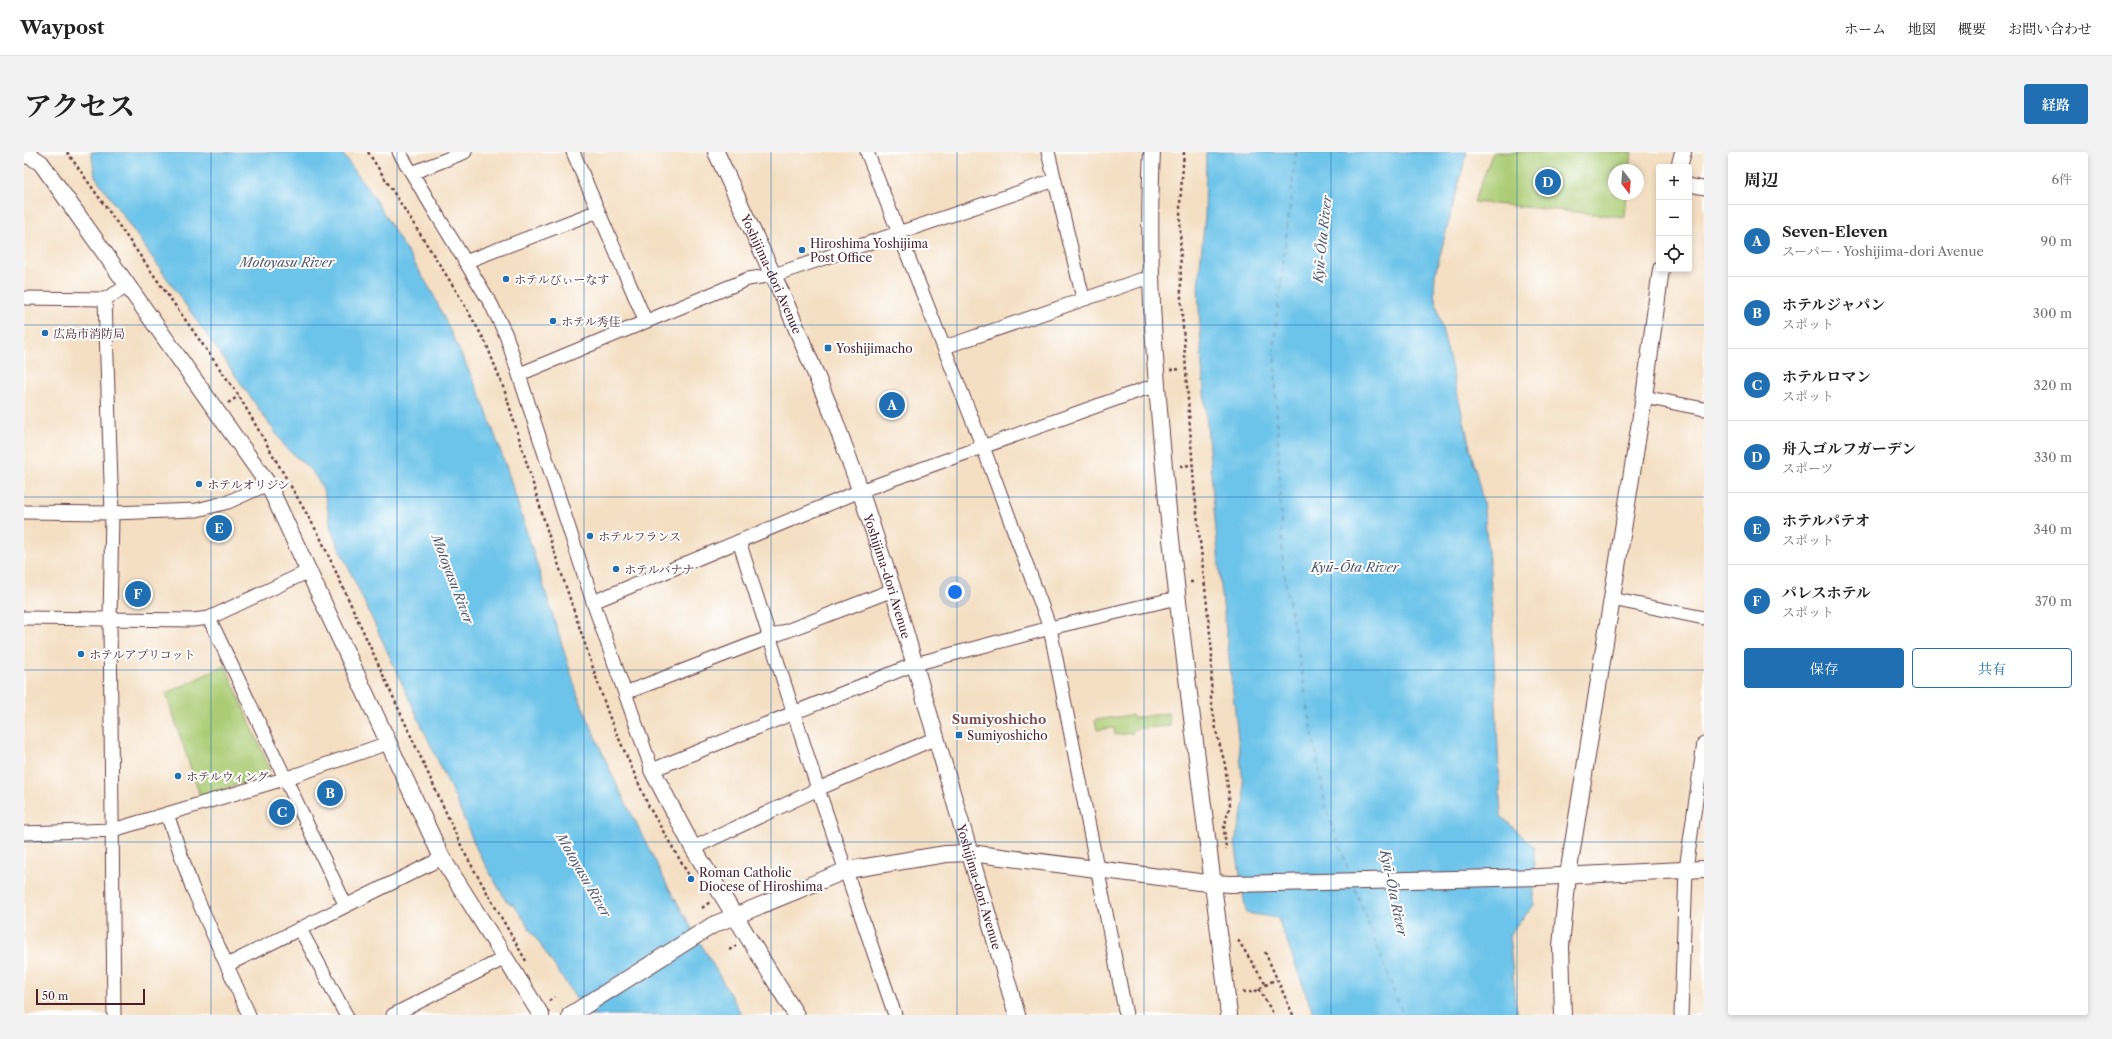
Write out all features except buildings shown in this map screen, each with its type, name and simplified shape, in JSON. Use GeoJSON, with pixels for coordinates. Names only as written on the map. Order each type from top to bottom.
{"type":"FeatureCollection","features":[{"type":"Feature","properties":{"kind":"street"},"geometry":{"type":"LineString","coordinates":[[399,152],[491,304],[506,335],[520,374],[593,602],[652,770],[693,848],[796,1015]]}},
{"type":"Feature","properties":{"kind":"street"},"geometry":{"type":"LineString","coordinates":[[412,173],[465,152]]}},
{"type":"Feature","properties":{"kind":"street"},"geometry":{"type":"LineString","coordinates":[[573,152],[645,320]]}},
{"type":"Feature","properties":{"kind":"street","name":"Yoshijima-dori Avenue"},"geometry":{"type":"LineString","coordinates":[[716,152],[774,275],[832,413],[860,491],[893,590],[1017,1015]]}},
{"type":"Feature","properties":{"kind":"street"},"geometry":{"type":"LineString","coordinates":[[866,152],[945,347],[1050,628],[1126,1015]]}},
{"type":"Feature","properties":{"kind":"street"},"geometry":{"type":"LineString","coordinates":[[1048,152],[1083,298]]}},
{"type":"Feature","properties":{"kind":"street"},"geometry":{"type":"LineString","coordinates":[[1152,152],[1149,208],[1150,279],[1156,387],[1177,598],[1229,1015]]}},
{"type":"Feature","properties":{"kind":"street"},"geometry":{"type":"LineString","coordinates":[[1680,164],[1682,152]]}},
{"type":"Feature","properties":{"kind":"street"},"geometry":{"type":"LineString","coordinates":[[24,155],[32,157],[41,163],[268,484],[442,858],[541,1015]]}},
{"type":"Feature","properties":{"kind":"street"},"geometry":{"type":"LineString","coordinates":[[520,374],[645,320],[748,279],[774,275],[1055,180]]}},
{"type":"Feature","properties":{"kind":"street"},"geometry":{"type":"LineString","coordinates":[[1692,186],[1704,188]]}},
{"type":"Feature","properties":{"kind":"street"},"geometry":{"type":"LineString","coordinates":[[465,262],[598,211]]}},
{"type":"Feature","properties":{"kind":"street"},"geometry":{"type":"LineString","coordinates":[[1563,1015],[1560,946],[1568,875],[1644,397],[1661,272]]}},
{"type":"Feature","properties":{"kind":"street"},"geometry":{"type":"LineString","coordinates":[[945,347],[1083,298],[1140,280],[1150,279]]}},
{"type":"Feature","properties":{"kind":"street"},"geometry":{"type":"LineString","coordinates":[[24,298],[105,299],[128,286]]}},
{"type":"Feature","properties":{"kind":"street"},"geometry":{"type":"LineString","coordinates":[[105,299],[112,513],[110,619],[114,1015]]}},
{"type":"Feature","properties":{"kind":"street"},"geometry":{"type":"LineString","coordinates":[[593,602],[860,491],[1144,389],[1156,387]]}},
{"type":"Feature","properties":{"kind":"street"},"geometry":{"type":"LineString","coordinates":[[1644,397],[1704,409]]}},
{"type":"Feature","properties":{"kind":"street"},"geometry":{"type":"LineString","coordinates":[[24,512],[112,513],[197,510],[228,502],[268,484]]}},
{"type":"Feature","properties":{"kind":"street"},"geometry":{"type":"LineString","coordinates":[[739,541],[818,789],[847,870],[895,1015]]}},
{"type":"Feature","properties":{"kind":"street"},"geometry":{"type":"LineString","coordinates":[[24,618],[193,620],[209,618],[309,571]]}},
{"type":"Feature","properties":{"kind":"street"},"geometry":{"type":"LineString","coordinates":[[625,693],[893,590]]}},
{"type":"Feature","properties":{"kind":"street"},"geometry":{"type":"LineString","coordinates":[[652,770],[915,664],[1050,628],[1177,598]]}},
{"type":"Feature","properties":{"kind":"street"},"geometry":{"type":"LineString","coordinates":[[1612,599],[1704,618]]}},
{"type":"Feature","properties":{"kind":"street"},"geometry":{"type":"LineString","coordinates":[[209,618],[346,906]]}},
{"type":"Feature","properties":{"kind":"street"},"geometry":{"type":"LineString","coordinates":[[693,848],[818,789],[936,738]]}},
{"type":"Feature","properties":{"kind":"street"},"geometry":{"type":"LineString","coordinates":[[24,833],[113,830],[286,778],[388,743]]}},
{"type":"Feature","properties":{"kind":"street"},"geometry":{"type":"LineString","coordinates":[[1681,1015],[1686,870],[1704,743]]}},
{"type":"Feature","properties":{"kind":"street"},"geometry":{"type":"LineString","coordinates":[[167,814],[192,887],[249,1015]]}},
{"type":"Feature","properties":{"kind":"street"},"geometry":{"type":"LineString","coordinates":[[572,1014],[708,929],[734,915],[847,870],[946,854],[970,852],[1213,883],[1539,877],[1704,869]]}},
{"type":"Feature","properties":{"kind":"street"},"geometry":{"type":"LineString","coordinates":[[227,965],[442,858]]}},
{"type":"Feature","properties":{"kind":"street"},"geometry":{"type":"LineString","coordinates":[[300,930],[346,1015]]}},
{"type":"Feature","properties":{"kind":"street"},"geometry":{"type":"LineString","coordinates":[[392,1015],[505,958]]}},
{"type":"Feature","properties":{"kind":"path"},"geometry":{"type":"LineString","coordinates":[[368,152],[457,292],[486,344],[505,392],[549,536],[609,716],[649,807],[691,879]]}},
{"type":"Feature","properties":{"kind":"path"},"geometry":{"type":"LineString","coordinates":[[1184,152],[1180,204],[1181,306],[1194,485],[1212,652],[1211,699],[1217,735],[1225,764],[1230,805],[1224,828],[1226,850]]}},
{"type":"Feature","properties":{"kind":"path"},"geometry":{"type":"LineString","coordinates":[[1170,370],[1181,369]]}},
{"type":"Feature","properties":{"kind":"path"},"geometry":{"type":"LineString","coordinates":[[702,908],[712,900]]}},
{"type":"Feature","properties":{"kind":"path"},"geometry":{"type":"LineString","coordinates":[[1238,940],[1266,985]]}},
{"type":"Feature","properties":{"kind":"path"},"geometry":{"type":"LineString","coordinates":[[729,950],[738,945]]}},
{"type":"Feature","properties":{"kind":"path"},"geometry":{"type":"LineString","coordinates":[[1265,952],[1293,1015]]}},
{"type":"Feature","properties":{"kind":"path"},"geometry":{"type":"LineString","coordinates":[[1243,992],[1254,992],[1276,979]]}},
{"type":"Feature","properties":{"kind":"path"},"geometry":{"type":"LineString","coordinates":[[1259,989],[1274,1015]]}},
{"type":"Feature","properties":{"kind":"green space"},"geometry":{"type":"Polygon","coordinates":[[[1493,152],[1632,152],[1631,164],[1608,164],[1608,200],[1626,200],[1625,217],[1474,202],[1493,152]]]}},
{"type":"Feature","properties":{"kind":"green space"},"geometry":{"type":"Polygon","coordinates":[[[225,665],[270,769],[267,776],[200,796],[166,694],[225,665]]]}},
{"type":"Feature","properties":{"kind":"green space"},"geometry":{"type":"Polygon","coordinates":[[[1168,713],[1170,726],[1133,729],[1133,733],[1115,735],[1114,728],[1097,730],[1095,720],[1132,715],[1132,718],[1168,713]]]}},
{"type":"Feature","properties":{"kind":"water","name":"Motoyasu River"},"geometry":{"type":"Polygon","coordinates":[[[91,152],[341,152],[369,190],[432,292],[482,399],[508,472],[578,696],[612,775],[667,885],[742,1015],[587,1015],[514,905],[506,901],[477,850],[457,802],[331,530],[326,502],[320,483],[315,475],[287,449],[95,176],[91,152]]]}},
{"type":"Feature","properties":{"kind":"water","name":"Kyū-Ōta River"},"geometry":{"type":"Polygon","coordinates":[[[1206,152],[1467,152],[1435,274],[1434,294],[1483,502],[1490,569],[1501,816],[1534,847],[1534,905],[1509,935],[1517,1015],[1314,1015],[1278,918],[1246,913],[1235,842],[1245,801],[1220,577],[1202,368],[1198,286],[1205,217],[1206,152]]]}},
{"type":"Feature","properties":{"kind":"ferry route"},"geometry":{"type":"LineString","coordinates":[[1296,152],[1274,342],[1283,567],[1326,809],[1350,874]]}},
{"type":"Feature","properties":{"kind":"ferry route"},"geometry":{"type":"LineString","coordinates":[[1355,888],[1403,1015]]}},
{"type":"Feature","properties":{"kind":"place","name":"舟入ゴルフガーデン"},"geometry":{"type":"Point","coordinates":[1548,182]}},
{"type":"Feature","properties":{"kind":"place","name":"Hiroshima Yoshijima Post Office"},"geometry":{"type":"Point","coordinates":[802,250]}},
{"type":"Feature","properties":{"kind":"place","name":"ホテルびぃーなす"},"geometry":{"type":"Point","coordinates":[506,279]}},
{"type":"Feature","properties":{"kind":"place","name":"ホテル秀佳"},"geometry":{"type":"Point","coordinates":[553,321]}},
{"type":"Feature","properties":{"kind":"place","name":"広島市消防局"},"geometry":{"type":"Point","coordinates":[45,333]}},
{"type":"Feature","properties":{"kind":"place","name":"Yoshijimacho"},"geometry":{"type":"Point","coordinates":[828,348]}},
{"type":"Feature","properties":{"kind":"place","name":"Seven-Eleven"},"geometry":{"type":"Point","coordinates":[892,405]}},
{"type":"Feature","properties":{"kind":"place","name":"ホテルオリジン"},"geometry":{"type":"Point","coordinates":[199,484]}},
{"type":"Feature","properties":{"kind":"place","name":"ホテルパテオ"},"geometry":{"type":"Point","coordinates":[219,528]}},
{"type":"Feature","properties":{"kind":"place","name":"ホテルフランス"},"geometry":{"type":"Point","coordinates":[590,536]}},
{"type":"Feature","properties":{"kind":"place","name":"ホテルバナナ"},"geometry":{"type":"Point","coordinates":[616,569]}},
{"type":"Feature","properties":{"kind":"place","name":"パレスホテル"},"geometry":{"type":"Point","coordinates":[138,594]}},
{"type":"Feature","properties":{"kind":"place","name":"ホテルアプリコット"},"geometry":{"type":"Point","coordinates":[81,654]}},
{"type":"Feature","properties":{"kind":"place","name":"Sumiyoshicho"},"geometry":{"type":"Point","coordinates":[959,735]}},
{"type":"Feature","properties":{"kind":"place","name":"ホテルウィング"},"geometry":{"type":"Point","coordinates":[178,776]}},
{"type":"Feature","properties":{"kind":"place","name":"ホテルジャパン"},"geometry":{"type":"Point","coordinates":[330,793]}},
{"type":"Feature","properties":{"kind":"place","name":"ホテルロマン"},"geometry":{"type":"Point","coordinates":[282,812]}},
{"type":"Feature","properties":{"kind":"place","name":"Roman Catholic Diocese of Hiroshima"},"geometry":{"type":"Point","coordinates":[691,879]}},
{"type":"Feature","properties":{"kind":"district","name":"Sumiyoshicho"},"geometry":{"type":"Point","coordinates":[999,719]}}]}
